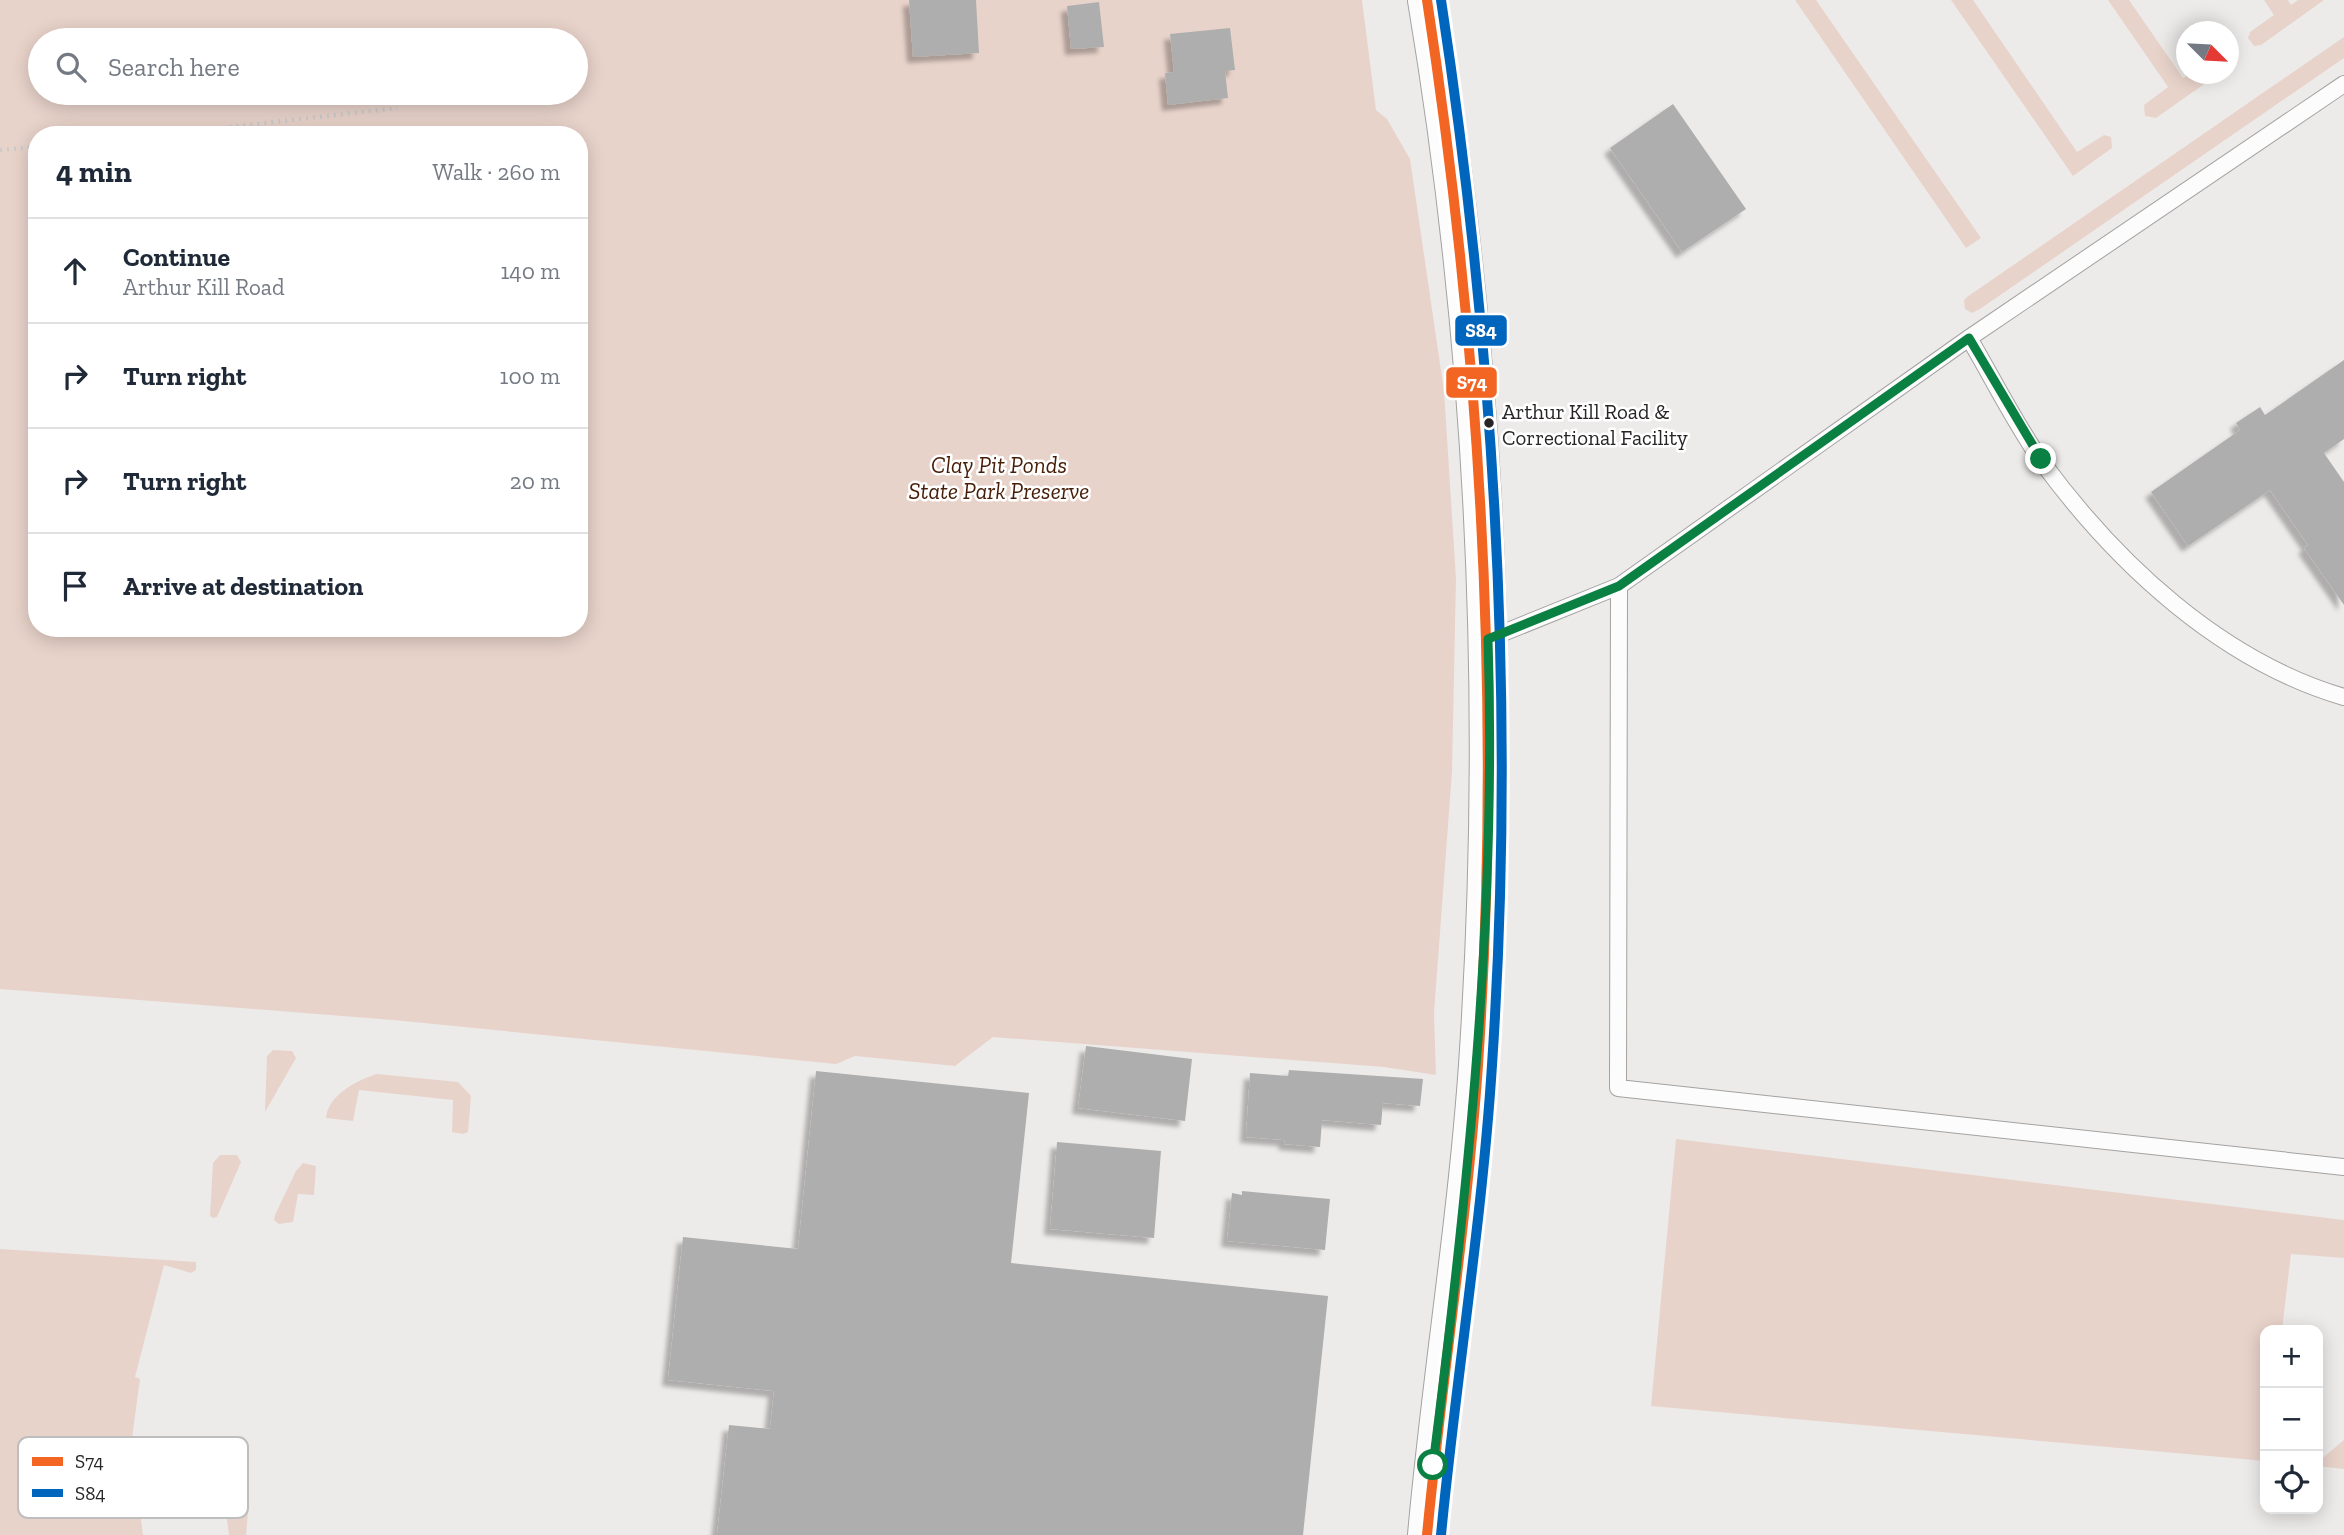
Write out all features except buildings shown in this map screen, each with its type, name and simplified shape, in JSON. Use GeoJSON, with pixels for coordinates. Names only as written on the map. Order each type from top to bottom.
{"type":"FeatureCollection","features":[{"type":"Feature","properties":{"kind":"street"},"geometry":{"type":"LineString","coordinates":[[1427,0],[1446,109],[1468,301],[1483,499],[1490,709],[1487,913],[1478,1068],[1463,1233],[1427,1535]]}},
{"type":"Feature","properties":{"kind":"lane"},"geometry":{"type":"LineString","coordinates":[[1488,639],[1619,586],[1969,338],[2344,84]]}},
{"type":"Feature","properties":{"kind":"lane"},"geometry":{"type":"LineString","coordinates":[[1969,338],[2041,459],[2078,509],[2147,578],[2201,625],[2251,657],[2303,685],[2344,697]]}},
{"type":"Feature","properties":{"kind":"lane"},"geometry":{"type":"LineString","coordinates":[[1619,586],[1618,1088],[2344,1167]]}},
{"type":"Feature","properties":{"kind":"path"},"geometry":{"type":"LineString","coordinates":[[239,126],[397,108]]}},
{"type":"Feature","properties":{"kind":"path"},"geometry":{"type":"LineString","coordinates":[[0,150],[28,148]]}},
{"type":"Feature","properties":{"kind":"green space","name":"Clay Pit Ponds State Park Preserve"},"geometry":{"type":"Polygon","coordinates":[[[0,0],[1362,0],[1376,110],[1387,119],[1410,159],[1444,391],[1456,578],[1452,772],[1434,1013],[1436,1075],[1384,1067],[993,1037],[955,1066],[855,1056],[836,1064],[393,1020],[0,989],[0,0]]]}},
{"type":"Feature","properties":{"kind":"green space"},"geometry":{"type":"Polygon","coordinates":[[[1795,0],[1816,0],[1981,238],[1966,248],[1795,0]]]}},
{"type":"Feature","properties":{"kind":"green space"},"geometry":{"type":"Polygon","coordinates":[[[1951,0],[1973,0],[2077,152],[2104,135],[2111,137],[2112,148],[2073,176],[1951,0]]]}},
{"type":"Feature","properties":{"kind":"green space"},"geometry":{"type":"Polygon","coordinates":[[[2108,0],[2129,0],[2176,68],[2176,84],[2204,84],[2156,118],[2145,116],[2144,105],[2168,87],[2108,0]]]}},
{"type":"Feature","properties":{"kind":"green space"},"geometry":{"type":"Polygon","coordinates":[[[2264,0],[2288,0],[2291,5],[2298,0],[2324,0],[2261,45],[2254,46],[2248,38],[2250,32],[2274,15],[2264,0]]]}},
{"type":"Feature","properties":{"kind":"green space"},"geometry":{"type":"Polygon","coordinates":[[[2344,37],[2344,58],[1980,309],[1972,313],[1965,309],[1964,300],[1967,297],[2344,37]]]}},
{"type":"Feature","properties":{"kind":"green space"},"geometry":{"type":"Polygon","coordinates":[[[273,1050],[292,1051],[296,1058],[265,1112],[267,1056],[273,1050]]]}},
{"type":"Feature","properties":{"kind":"green space"},"geometry":{"type":"Polygon","coordinates":[[[377,1074],[458,1082],[471,1096],[468,1132],[452,1132],[453,1100],[359,1090],[353,1121],[326,1118],[332,1102],[338,1096],[353,1084],[377,1074]]]}},
{"type":"Feature","properties":{"kind":"green space"},"geometry":{"type":"Polygon","coordinates":[[[1676,1139],[2344,1220],[2344,1258],[2291,1254],[2283,1325],[2260,1325],[2260,1461],[1651,1406],[1676,1139]]]}},
{"type":"Feature","properties":{"kind":"green space"},"geometry":{"type":"Polygon","coordinates":[[[220,1155],[237,1155],[241,1162],[217,1217],[213,1218],[210,1216],[213,1163],[220,1155]]]}},
{"type":"Feature","properties":{"kind":"green space"},"geometry":{"type":"Polygon","coordinates":[[[303,1163],[316,1166],[314,1195],[298,1194],[293,1222],[279,1224],[274,1220],[275,1215],[296,1171],[303,1163]]]}},
{"type":"Feature","properties":{"kind":"green space"},"geometry":{"type":"Polygon","coordinates":[[[0,1249],[196,1262],[196,1270],[191,1273],[164,1265],[135,1377],[140,1379],[132,1437],[18,1437],[18,1518],[141,1518],[143,1535],[0,1535],[0,1249]]]}},
{"type":"Feature","properties":{"kind":"green space"},"geometry":{"type":"Polygon","coordinates":[[[2344,1440],[2344,1469],[2323,1467],[2323,1458],[2344,1440]]]}},
{"type":"Feature","properties":{"kind":"green space"},"geometry":{"type":"Polygon","coordinates":[[[227,1518],[247,1518],[246,1535],[229,1535],[227,1518]]]}},
{"type":"Feature","properties":{"kind":"transit line","name":"S74"},"geometry":{"type":"LineString","coordinates":[[1427,0],[1446,132],[1473,398],[1487,664],[1488,798],[1478,1065],[1427,1535]]}},
{"type":"Feature","properties":{"kind":"transit line","name":"S84"},"geometry":{"type":"LineString","coordinates":[[1441,0],[1460,133],[1487,398],[1501,664],[1502,798],[1499,931],[1488,1124],[1441,1535]]}},
{"type":"Feature","properties":{"kind":"place","name":"Arthur Kill Road & Correctional Facility"},"geometry":{"type":"Point","coordinates":[1489,423]}},
{"type":"Feature","properties":{"kind":"route"},"geometry":{"type":"LineString","coordinates":[[1433,1465],[1463,1233],[1478,1068],[1487,913],[1490,709],[1488,639],[1619,586],[1969,338],[2041,459]]}}]}
